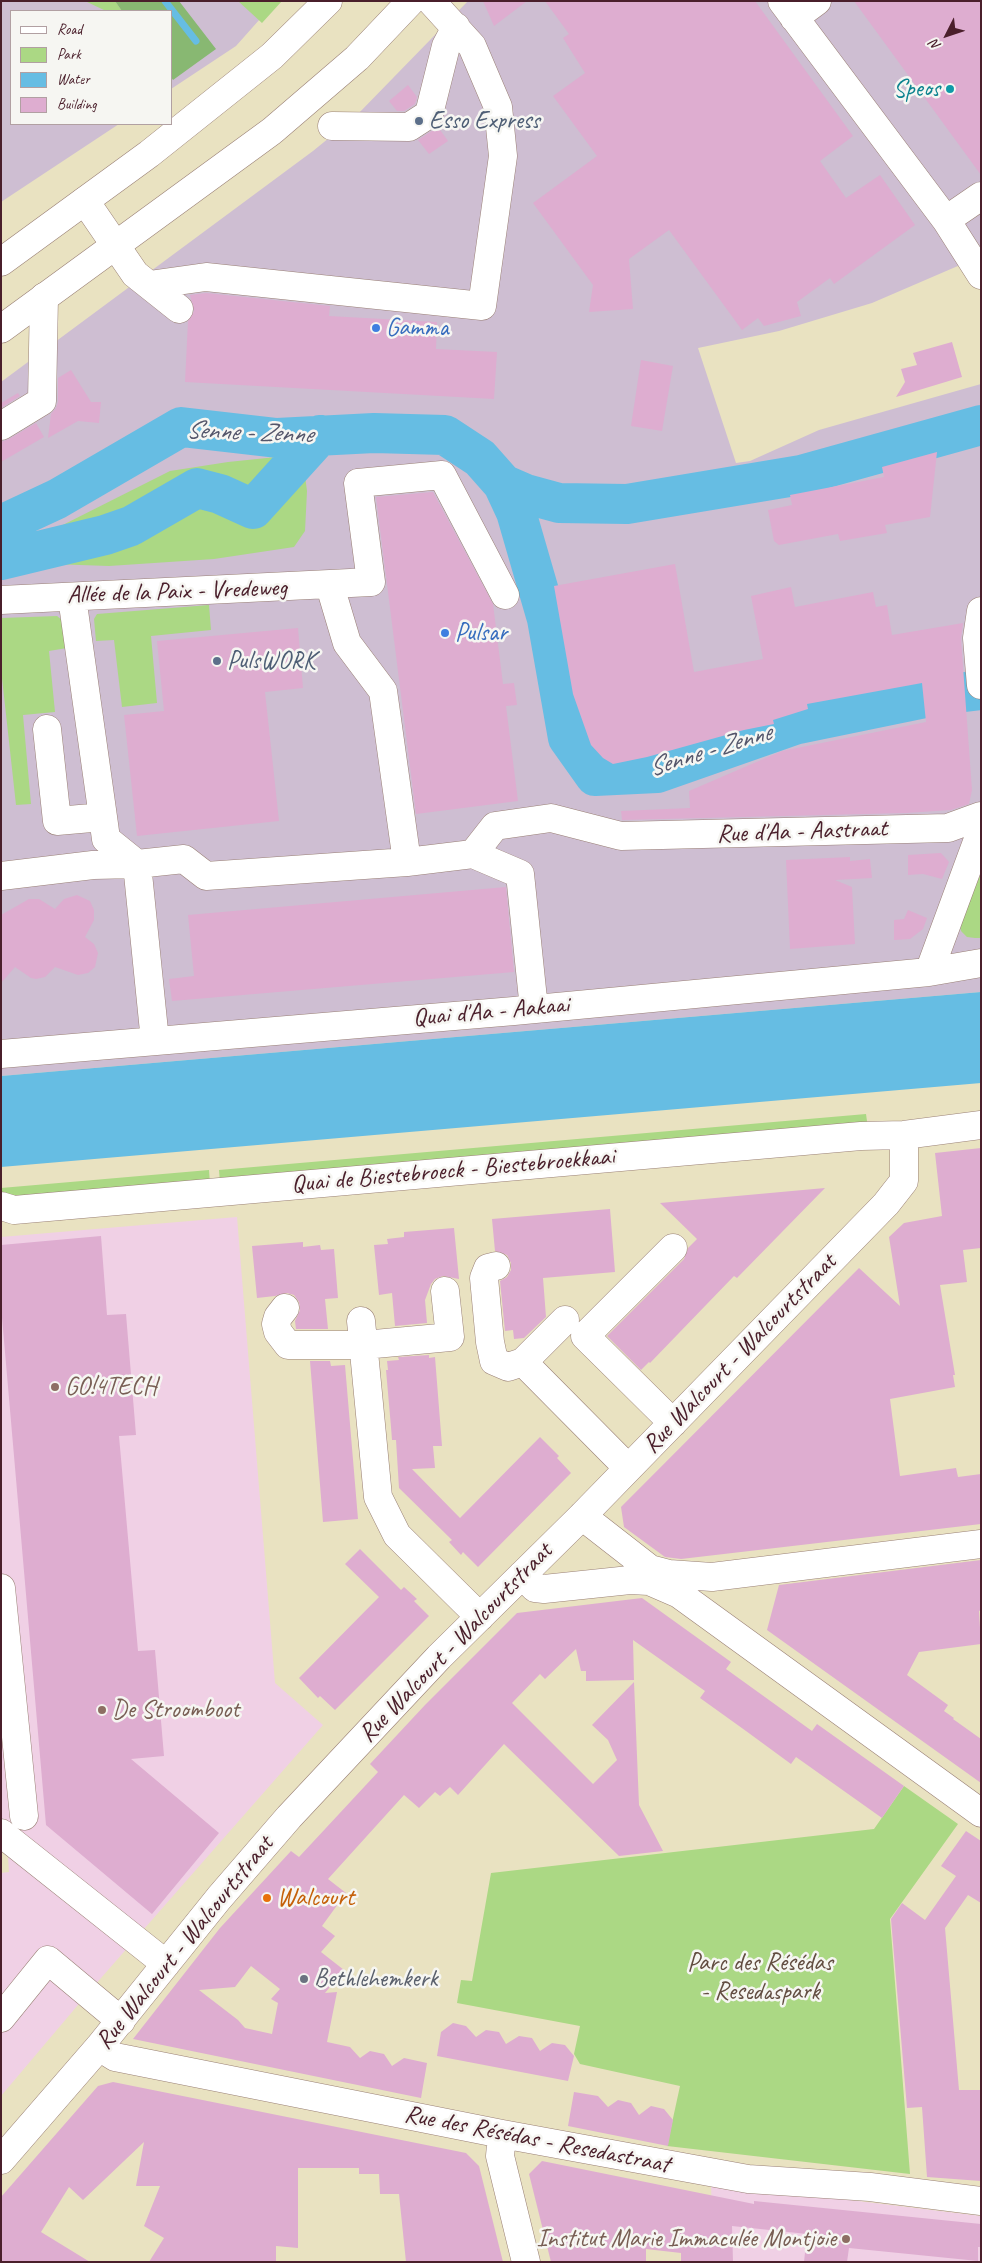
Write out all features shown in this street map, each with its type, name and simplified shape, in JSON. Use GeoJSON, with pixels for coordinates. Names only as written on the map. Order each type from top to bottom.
{"type":"FeatureCollection","features":[{"type":"Feature","properties":{"kind":"street"},"geometry":{"type":"LineString","coordinates":[[1,262],[149,154],[272,56],[328,1]]}},
{"type":"Feature","properties":{"kind":"street"},"geometry":{"type":"LineString","coordinates":[[1,329],[272,131],[357,58],[411,1]]}},
{"type":"Feature","properties":{"kind":"street"},"geometry":{"type":"LineString","coordinates":[[149,285],[206,277],[482,306],[504,156],[498,107],[472,46],[431,1]]}},
{"type":"Feature","properties":{"kind":"street"},"geometry":{"type":"LineString","coordinates":[[817,1],[788,10],[946,220],[981,276]]}},
{"type":"Feature","properties":{"kind":"street"},"geometry":{"type":"LineString","coordinates":[[332,126],[409,127],[429,114],[446,46],[456,27]]}},
{"type":"Feature","properties":{"kind":"street"},"geometry":{"type":"LineString","coordinates":[[946,220],[981,196]]}},
{"type":"Feature","properties":{"kind":"street"},"geometry":{"type":"LineString","coordinates":[[85,201],[135,274],[179,309]]}},
{"type":"Feature","properties":{"kind":"street"},"geometry":{"type":"LineString","coordinates":[[1,426],[42,401],[44,297]]}},
{"type":"Feature","properties":{"kind":"street"},"geometry":{"type":"LineString","coordinates":[[407,862],[383,691],[348,644],[341,585],[371,582],[358,483],[442,476],[505,595]]}},
{"type":"Feature","properties":{"kind":"street","name":"Allée de la Paix - Vredeweg"},"geometry":{"type":"LineString","coordinates":[[1,600],[341,585]]}},
{"type":"Feature","properties":{"kind":"street"},"geometry":{"type":"LineString","coordinates":[[72,597],[106,839],[137,864],[155,1041]]}},
{"type":"Feature","properties":{"kind":"street"},"geometry":{"type":"LineString","coordinates":[[981,611],[977,638],[981,685]]}},
{"type":"Feature","properties":{"kind":"street"},"geometry":{"type":"LineString","coordinates":[[47,729],[57,821],[103,817]]}},
{"type":"Feature","properties":{"kind":"street","name":"Rue d'Aa - Aastraat"},"geometry":{"type":"LineString","coordinates":[[473,854],[495,826],[551,818],[621,836],[948,828],[981,816]]}},
{"type":"Feature","properties":{"kind":"street"},"geometry":{"type":"LineString","coordinates":[[929,972],[981,831]]}},
{"type":"Feature","properties":{"kind":"street"},"geometry":{"type":"LineString","coordinates":[[1,876],[93,865],[137,864],[184,859],[206,876],[407,862],[473,854],[520,874],[534,1009]]}},
{"type":"Feature","properties":{"kind":"street","name":"Quai d'Aa - Aakaai"},"geometry":{"type":"LineString","coordinates":[[1,1054],[534,1009],[929,972],[981,963]]}},
{"type":"Feature","properties":{"kind":"street","name":"Quai de Biestebroeck - Biestebroekkaai"},"geometry":{"type":"LineString","coordinates":[[1,1206],[14,1210],[861,1136],[904,1135],[981,1125]]}},
{"type":"Feature","properties":{"kind":"street","name":"Rue Walcourt - Walcourtstraat"},"geometry":{"type":"LineString","coordinates":[[1,2160],[99,2047],[219,1898],[289,1817],[439,1657],[582,1516],[886,1204],[904,1181],[904,1135]]}},
{"type":"Feature","properties":{"kind":"street"},"geometry":{"type":"LineString","coordinates":[[672,1422],[586,1336],[673,1248]]}},
{"type":"Feature","properties":{"kind":"street"},"geometry":{"type":"LineString","coordinates":[[496,1266],[488,1268],[484,1278],[490,1342],[494,1361],[508,1367],[523,1362],[565,1320]]}},
{"type":"Feature","properties":{"kind":"street"},"geometry":{"type":"LineString","coordinates":[[284,1308],[276,1324],[278,1332],[288,1345],[363,1333],[450,1337],[445,1291]]}},
{"type":"Feature","properties":{"kind":"street"},"geometry":{"type":"LineString","coordinates":[[363,1333],[378,1497],[397,1536],[480,1617]]}},
{"type":"Feature","properties":{"kind":"street"},"geometry":{"type":"LineString","coordinates":[[523,1362],[628,1468]]}},
{"type":"Feature","properties":{"kind":"street"},"geometry":{"type":"LineString","coordinates":[[582,1516],[649,1575],[700,1608],[981,1813]]}},
{"type":"Feature","properties":{"kind":"street"},"geometry":{"type":"LineString","coordinates":[[522,1575],[535,1588],[544,1589],[630,1580],[649,1575],[669,1574],[712,1577],[981,1544]]}},
{"type":"Feature","properties":{"kind":"street"},"geometry":{"type":"LineString","coordinates":[[700,1608],[705,1588],[712,1577]]}},
{"type":"Feature","properties":{"kind":"street"},"geometry":{"type":"LineString","coordinates":[[1,1588],[24,1816]]}},
{"type":"Feature","properties":{"kind":"street"},"geometry":{"type":"LineString","coordinates":[[1,1833],[166,1964]]}},
{"type":"Feature","properties":{"kind":"street"},"geometry":{"type":"LineString","coordinates":[[1,2018],[48,1960],[120,2021]]}},
{"type":"Feature","properties":{"kind":"street","name":"Rue des Résédas - Resedastraat"},"geometry":{"type":"LineString","coordinates":[[99,2047],[115,2058],[502,2134],[748,2179],[870,2187],[981,2200]]}},
{"type":"Feature","properties":{"kind":"street"},"geometry":{"type":"LineString","coordinates":[[502,2134],[500,2156],[526,2262]]}},
{"type":"Feature","properties":{"kind":"shaded area"},"geometry":{"type":"Polygon","coordinates":[[[1,1],[276,1],[236,46],[172,88],[172,10],[10,10],[10,125],[117,125],[1,202],[1,1]]]}},
{"type":"Feature","properties":{"kind":"shaded area"},"geometry":{"type":"Polygon","coordinates":[[[468,1],[981,1],[981,256],[872,303],[779,331],[698,348],[736,463],[750,461],[819,430],[981,384],[981,992],[1,1076],[1,382],[313,151],[356,116],[468,1]]]}},
{"type":"Feature","properties":{"kind":"shaded area"},"geometry":{"type":"Polygon","coordinates":[[[237,1217],[275,1683],[323,1725],[94,1986],[1,2096],[1,1873],[9,1872],[6,1827],[1,1827],[1,1237],[237,1217]]]}},
{"type":"Feature","properties":{"kind":"shaded area","name":"Institut Marie Immaculée Montjoie"},"geometry":{"type":"Polygon","coordinates":[[[711,2183],[981,2216],[981,2262],[713,2262],[711,2183]]]}},
{"type":"Feature","properties":{"kind":"green space"},"geometry":{"type":"Polygon","coordinates":[[[85,1],[115,1],[121,10],[104,10],[85,1]]]}},
{"type":"Feature","properties":{"kind":"green space"},"geometry":{"type":"Polygon","coordinates":[[[115,1],[179,1],[216,49],[173,80],[172,10],[121,10],[115,1]]]}},
{"type":"Feature","properties":{"kind":"green space"},"geometry":{"type":"Polygon","coordinates":[[[238,1],[282,1],[262,23],[238,1]]]}},
{"type":"Feature","properties":{"kind":"green space"},"geometry":{"type":"Polygon","coordinates":[[[286,456],[294,458],[304,468],[307,491],[305,531],[294,547],[214,559],[109,566],[21,563],[19,547],[170,471],[286,456]]]}},
{"type":"Feature","properties":{"kind":"green space"},"geometry":{"type":"Polygon","coordinates":[[[209,605],[211,630],[151,636],[157,703],[122,707],[114,640],[96,641],[94,619],[97,614],[209,605]]]}},
{"type":"Feature","properties":{"kind":"green space"},"geometry":{"type":"Polygon","coordinates":[[[57,616],[63,621],[67,648],[49,651],[55,712],[23,715],[31,804],[16,805],[1,669],[1,618],[57,616]]]}},
{"type":"Feature","properties":{"kind":"green space"},"geometry":{"type":"Polygon","coordinates":[[[981,873],[981,938],[967,937],[961,931],[960,925],[981,873]]]}},
{"type":"Feature","properties":{"kind":"green space"},"geometry":{"type":"Polygon","coordinates":[[[866,1114],[868,1128],[220,1183],[219,1170],[866,1114]]]}},
{"type":"Feature","properties":{"kind":"green space"},"geometry":{"type":"Polygon","coordinates":[[[209,1170],[210,1184],[1,1198],[1,1188],[209,1170]]]}},
{"type":"Feature","properties":{"kind":"green space","name":"Parc des Résédas - Resedaspark"},"geometry":{"type":"Polygon","coordinates":[[[904,1786],[958,1824],[890,1919],[910,2174],[667,2146],[680,2086],[580,2064],[574,2054],[580,2026],[457,2003],[461,1980],[472,1981],[491,1873],[874,1829],[904,1786]]]}},
{"type":"Feature","properties":{"kind":"water"},"geometry":{"type":"Polygon","coordinates":[[[981,992],[981,1083],[1,1167],[1,1076],[981,992]]]}},
{"type":"Feature","properties":{"kind":"building"},"geometry":{"type":"Polygon","coordinates":[[[483,1],[527,1],[494,26],[483,1]]]}},
{"type":"Feature","properties":{"kind":"building"},"geometry":{"type":"Polygon","coordinates":[[[545,1],[755,1],[853,136],[820,161],[846,198],[880,175],[915,225],[834,284],[830,278],[797,302],[801,316],[764,326],[758,318],[742,330],[669,230],[629,259],[633,309],[589,312],[593,285],[533,203],[597,156],[553,96],[585,73],[563,38],[569,34],[545,1]]]}},
{"type":"Feature","properties":{"kind":"building","name":"Speos"},"geometry":{"type":"Polygon","coordinates":[[[854,1],[981,1],[981,175],[854,1]]]}},
{"type":"Feature","properties":{"kind":"building"},"geometry":{"type":"Polygon","coordinates":[[[408,85],[417,97],[415,104],[404,111],[397,111],[389,101],[408,85]]]}},
{"type":"Feature","properties":{"kind":"building"},"geometry":{"type":"Polygon","coordinates":[[[438,127],[448,141],[429,154],[418,140],[438,127]]]}},
{"type":"Feature","properties":{"kind":"building"},"geometry":{"type":"Polygon","coordinates":[[[206,293],[330,306],[329,316],[437,322],[436,349],[497,352],[494,399],[185,382],[188,321],[194,311],[190,295],[206,293]]]}},
{"type":"Feature","properties":{"kind":"building"},"geometry":{"type":"Polygon","coordinates":[[[952,342],[962,377],[896,397],[905,382],[901,369],[917,365],[913,353],[952,342]]]}},
{"type":"Feature","properties":{"kind":"building"},"geometry":{"type":"Polygon","coordinates":[[[641,360],[673,366],[662,431],[631,426],[641,360]]]}},
{"type":"Feature","properties":{"kind":"building"},"geometry":{"type":"Polygon","coordinates":[[[71,370],[91,402],[101,402],[99,423],[78,421],[48,438],[51,414],[58,402],[58,378],[71,370]]]}},
{"type":"Feature","properties":{"kind":"building"},"geometry":{"type":"Polygon","coordinates":[[[18,393],[20,396],[1,408],[1,403],[18,393]]]}},
{"type":"Feature","properties":{"kind":"building"},"geometry":{"type":"Polygon","coordinates":[[[36,423],[44,437],[1,462],[1,442],[36,423]]]}},
{"type":"Feature","properties":{"kind":"building"},"geometry":{"type":"Polygon","coordinates":[[[937,452],[930,517],[885,525],[887,533],[840,541],[838,534],[779,545],[774,541],[768,510],[792,505],[790,495],[884,477],[882,467],[937,452]]]}},
{"type":"Feature","properties":{"kind":"building"},"geometry":{"type":"Polygon","coordinates":[[[433,492],[493,604],[503,684],[514,683],[517,705],[506,706],[518,801],[416,814],[376,497],[433,492]]]}},
{"type":"Feature","properties":{"kind":"building"},"geometry":{"type":"Polygon","coordinates":[[[675,564],[694,672],[763,659],[751,596],[791,587],[795,607],[873,592],[876,607],[887,605],[892,635],[963,623],[961,639],[972,790],[969,804],[951,810],[906,813],[622,820],[621,811],[690,808],[689,791],[782,751],[926,722],[922,683],[807,704],[808,709],[773,720],[774,724],[744,730],[647,757],[613,764],[603,758],[591,745],[573,694],[554,586],[675,564]]]}},
{"type":"Feature","properties":{"kind":"building"},"geometry":{"type":"Polygon","coordinates":[[[298,628],[303,688],[265,692],[279,821],[137,836],[124,715],[164,711],[157,641],[298,628]]]}},
{"type":"Feature","properties":{"kind":"building"},"geometry":{"type":"Polygon","coordinates":[[[941,853],[949,862],[942,879],[923,874],[908,875],[908,855],[941,853]]]}},
{"type":"Feature","properties":{"kind":"building"},"geometry":{"type":"Polygon","coordinates":[[[850,857],[850,861],[870,859],[872,878],[835,880],[852,887],[855,944],[790,949],[786,860],[850,857]]]}},
{"type":"Feature","properties":{"kind":"building"},"geometry":{"type":"Polygon","coordinates":[[[506,887],[514,972],[172,1001],[169,979],[194,976],[188,915],[506,887]]]}},
{"type":"Feature","properties":{"kind":"building"},"geometry":{"type":"Polygon","coordinates":[[[77,895],[90,901],[94,910],[94,920],[85,937],[94,944],[98,953],[95,967],[88,973],[78,975],[55,967],[45,977],[36,979],[31,978],[15,967],[1,983],[1,915],[29,899],[39,899],[55,909],[64,899],[77,895]]]}},
{"type":"Feature","properties":{"kind":"building"},"geometry":{"type":"Polygon","coordinates":[[[908,910],[927,918],[923,929],[910,939],[894,940],[894,920],[904,919],[908,910]]]}},
{"type":"Feature","properties":{"kind":"building"},"geometry":{"type":"Polygon","coordinates":[[[981,1148],[981,1248],[963,1250],[967,1282],[940,1285],[955,1375],[953,1375],[955,1387],[890,1399],[900,1476],[956,1468],[958,1477],[981,1474],[981,1524],[681,1559],[665,1557],[624,1527],[621,1507],[859,1268],[900,1306],[889,1237],[904,1223],[942,1216],[935,1153],[981,1148]]]}},
{"type":"Feature","properties":{"kind":"building"},"geometry":{"type":"Polygon","coordinates":[[[825,1188],[737,1278],[734,1276],[641,1370],[607,1336],[684,1259],[688,1248],[697,1239],[660,1203],[825,1188]]]}},
{"type":"Feature","properties":{"kind":"building"},"geometry":{"type":"Polygon","coordinates":[[[610,1209],[615,1272],[543,1278],[546,1317],[524,1338],[514,1339],[513,1330],[505,1331],[500,1281],[507,1277],[511,1270],[511,1263],[507,1255],[495,1251],[492,1219],[610,1209]]]}},
{"type":"Feature","properties":{"kind":"building"},"geometry":{"type":"Polygon","coordinates":[[[454,1228],[459,1279],[443,1276],[435,1279],[431,1284],[425,1300],[427,1323],[395,1326],[392,1293],[379,1295],[374,1245],[388,1244],[387,1239],[404,1237],[404,1232],[454,1228]]]}},
{"type":"Feature","properties":{"kind":"building"},"geometry":{"type":"Polygon","coordinates":[[[101,1236],[107,1315],[126,1314],[136,1435],[119,1436],[138,1651],[155,1650],[164,1756],[131,1759],[219,1833],[152,1914],[46,1825],[1,1306],[1,1245],[101,1236]]]}},
{"type":"Feature","properties":{"kind":"building"},"geometry":{"type":"Polygon","coordinates":[[[303,1242],[303,1247],[320,1245],[321,1250],[334,1249],[338,1298],[325,1299],[328,1329],[296,1329],[295,1321],[300,1310],[299,1302],[294,1295],[287,1293],[257,1298],[252,1246],[303,1242]]]}},
{"type":"Feature","properties":{"kind":"building"},"geometry":{"type":"Polygon","coordinates":[[[429,1355],[429,1358],[435,1357],[442,1446],[433,1446],[435,1468],[412,1469],[460,1518],[540,1437],[559,1456],[557,1458],[571,1473],[478,1567],[463,1552],[461,1555],[449,1542],[452,1540],[399,1488],[396,1440],[392,1440],[386,1370],[388,1370],[387,1361],[399,1360],[398,1357],[429,1355]]]}},
{"type":"Feature","properties":{"kind":"building"},"geometry":{"type":"Polygon","coordinates":[[[310,1361],[330,1361],[331,1366],[345,1365],[358,1519],[323,1522],[310,1361]]]}},
{"type":"Feature","properties":{"kind":"building"},"geometry":{"type":"Polygon","coordinates":[[[360,1549],[401,1590],[404,1587],[417,1599],[414,1601],[429,1616],[335,1710],[320,1696],[318,1698],[299,1678],[379,1597],[345,1564],[360,1549]]]}},
{"type":"Feature","properties":{"kind":"building"},"geometry":{"type":"Polygon","coordinates":[[[981,1560],[981,1610],[979,1611],[981,1644],[919,1652],[907,1675],[948,1705],[944,1711],[981,1739],[981,1783],[767,1630],[779,1585],[981,1560]]]}},
{"type":"Feature","properties":{"kind":"building"},"geometry":{"type":"Polygon","coordinates":[[[642,1598],[731,1662],[726,1669],[812,1731],[817,1724],[904,1786],[882,1818],[796,1757],[791,1764],[700,1698],[705,1691],[633,1640],[634,1680],[586,1681],[586,1671],[581,1671],[576,1649],[545,1679],[540,1674],[512,1703],[593,1784],[617,1760],[608,1740],[592,1725],[634,1682],[639,1805],[663,1851],[619,1856],[504,1744],[458,1795],[450,1787],[440,1796],[435,1792],[419,1808],[404,1795],[328,1879],[346,1893],[322,1926],[335,1936],[321,1952],[344,1970],[325,1993],[337,1992],[327,2042],[350,2047],[360,2058],[370,2051],[384,2054],[392,2066],[404,2058],[427,2063],[421,2098],[133,2039],[220,1928],[291,1851],[299,1857],[378,1772],[370,1764],[425,1705],[517,1613],[642,1598]],[[251,1966],[235,1987],[199,1990],[238,2020],[245,2028],[272,2034],[278,2003],[271,1999],[280,1989],[251,1966]]]}},
{"type":"Feature","properties":{"kind":"building"},"geometry":{"type":"Polygon","coordinates":[[[966,1831],[981,1841],[981,1903],[968,1895],[945,1928],[959,2090],[981,2090],[981,2181],[927,2177],[922,2107],[907,2108],[891,1919],[902,1903],[925,1920],[956,1876],[941,1866],[966,1831]]]}},
{"type":"Feature","properties":{"kind":"building"},"geometry":{"type":"Polygon","coordinates":[[[453,2023],[466,2026],[476,2037],[486,2030],[499,2032],[506,2044],[519,2036],[532,2038],[540,2051],[552,2043],[565,2045],[574,2056],[568,2081],[437,2056],[441,2032],[453,2023]]]}},
{"type":"Feature","properties":{"kind":"building"},"geometry":{"type":"Polygon","coordinates":[[[113,2082],[466,2153],[479,2166],[503,2262],[406,2262],[399,2194],[380,2194],[379,2174],[359,2174],[359,2168],[298,2168],[298,2248],[276,2246],[276,2262],[149,2262],[164,2238],[144,2226],[160,2186],[136,2186],[144,2142],[83,2200],[69,2187],[41,2232],[90,2262],[1,2262],[1,2197],[98,2086],[113,2082]]]}},
{"type":"Feature","properties":{"kind":"building"},"geometry":{"type":"Polygon","coordinates":[[[574,2092],[598,2096],[608,2107],[618,2100],[631,2103],[639,2115],[651,2106],[664,2109],[673,2120],[668,2146],[568,2126],[574,2092]]]}},
{"type":"Feature","properties":{"kind":"building"},"geometry":{"type":"Polygon","coordinates":[[[542,2161],[754,2204],[754,2201],[981,2224],[981,2247],[978,2247],[978,2261],[849,2248],[847,2262],[804,2262],[807,2234],[732,2226],[733,2262],[681,2262],[681,2253],[646,2249],[646,2262],[551,2262],[529,2174],[542,2161]]]}},
{"type":"Feature","properties":{"kind":"waterway"},"geometry":{"type":"LineString","coordinates":[[165,1],[172,10]]}},
{"type":"Feature","properties":{"kind":"waterway"},"geometry":{"type":"LineString","coordinates":[[172,10],[196,41]]}},
{"type":"Feature","properties":{"kind":"waterway","name":"Senne - Zenne"},"geometry":{"type":"LineString","coordinates":[[1,525],[57,499],[181,427],[277,438],[374,433],[445,435],[480,458],[503,484],[526,494],[559,503],[627,504],[801,475],[981,425]]}},
{"type":"Feature","properties":{"kind":"waterway"},"geometry":{"type":"LineString","coordinates":[[1,560],[105,535],[131,526],[197,488],[220,494],[253,509],[320,435]]}},
{"type":"Feature","properties":{"kind":"waterway","name":"Senne - Zenne"},"geometry":{"type":"LineString","coordinates":[[503,484],[516,512],[547,619],[568,738],[595,776],[657,773],[794,725],[940,695],[981,690]]}},
{"type":"Feature","properties":{"kind":"place","name":"Speos"},"geometry":{"type":"Point","coordinates":[950,89]}},
{"type":"Feature","properties":{"kind":"place","name":"Esso Express"},"geometry":{"type":"Point","coordinates":[419,121]}},
{"type":"Feature","properties":{"kind":"place","name":"Gamma"},"geometry":{"type":"Point","coordinates":[376,328]}},
{"type":"Feature","properties":{"kind":"place","name":"Pulsar"},"geometry":{"type":"Point","coordinates":[445,633]}},
{"type":"Feature","properties":{"kind":"place","name":"PulsWORK"},"geometry":{"type":"Point","coordinates":[217,661]}},
{"type":"Feature","properties":{"kind":"place","name":"GO!4TECH"},"geometry":{"type":"Point","coordinates":[55,1387]}},
{"type":"Feature","properties":{"kind":"place","name":"De Stroomboot"},"geometry":{"type":"Point","coordinates":[102,1710]}},
{"type":"Feature","properties":{"kind":"place","name":"Walcourt"},"geometry":{"type":"Point","coordinates":[267,1898]}},
{"type":"Feature","properties":{"kind":"place","name":"Bethlehemkerk"},"geometry":{"type":"Point","coordinates":[304,1979]}},
{"type":"Feature","properties":{"kind":"place","name":"Institut Marie Immaculée Montjoie"},"geometry":{"type":"Point","coordinates":[846,2239]}}]}
